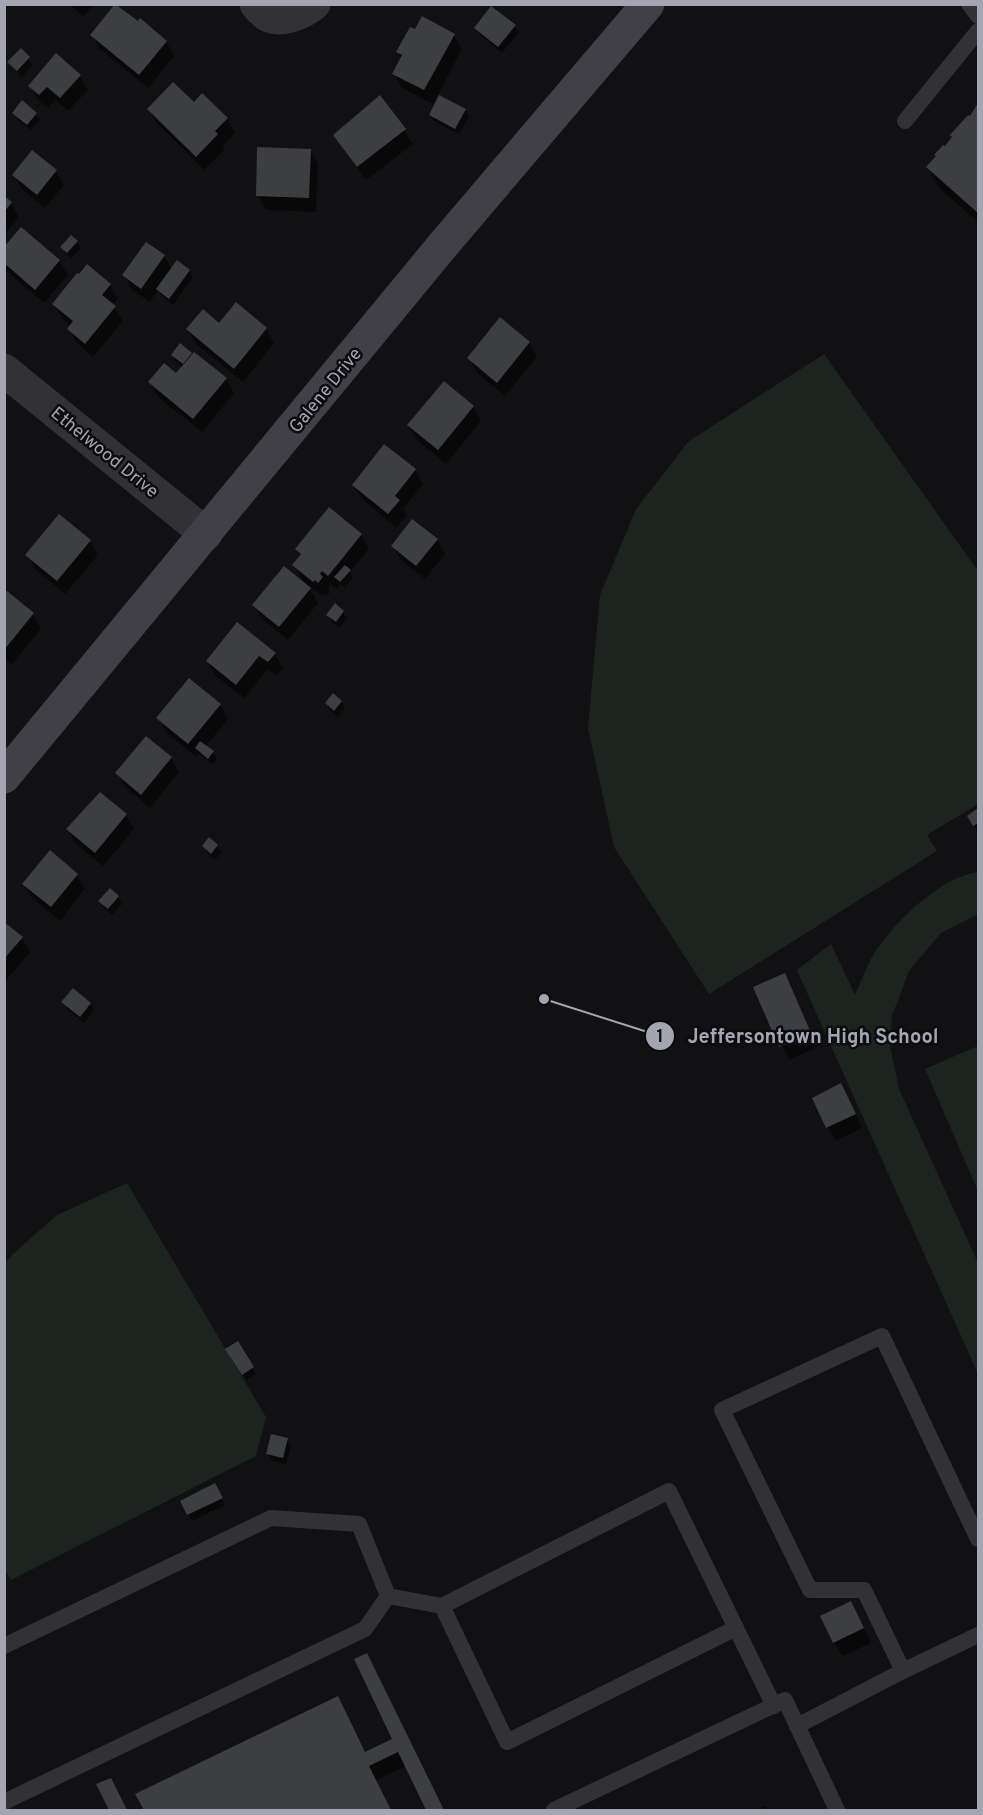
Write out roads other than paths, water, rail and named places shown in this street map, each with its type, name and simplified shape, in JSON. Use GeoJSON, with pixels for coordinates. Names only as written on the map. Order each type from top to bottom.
{"type":"FeatureCollection","features":[{"type":"Feature","properties":{"kind":"street"},"geometry":{"type":"LineString","coordinates":[[255,4],[267,15],[278,18],[302,10]]}},
{"type":"Feature","properties":{"kind":"street","name":"Galene Drive"},"geometry":{"type":"LineString","coordinates":[[4,777],[443,245],[648,4]]}},
{"type":"Feature","properties":{"kind":"street","name":"Ethelwood Drive"},"geometry":{"type":"LineString","coordinates":[[4,370],[206,534]]}},
{"type":"Feature","properties":{"kind":"lane"},"geometry":{"type":"LineString","coordinates":[[969,4],[978,16]]}},
{"type":"Feature","properties":{"kind":"lane"},"geometry":{"type":"LineString","coordinates":[[905,121],[978,31]]}},
{"type":"Feature","properties":{"kind":"lane"},"geometry":{"type":"LineString","coordinates":[[903,1671],[864,1590],[810,1590],[722,1410],[882,1335],[978,1539]]}},
{"type":"Feature","properties":{"kind":"lane"},"geometry":{"type":"LineString","coordinates":[[388,1596],[442,1606],[669,1491],[774,1706]]}},
{"type":"Feature","properties":{"kind":"lane"},"geometry":{"type":"LineString","coordinates":[[4,1646],[271,1518],[358,1524],[388,1596]]}},
{"type":"Feature","properties":{"kind":"lane"},"geometry":{"type":"LineString","coordinates":[[4,1802],[365,1629],[388,1596]]}},
{"type":"Feature","properties":{"kind":"lane"},"geometry":{"type":"LineString","coordinates":[[442,1606],[507,1742],[736,1628]]}},
{"type":"Feature","properties":{"kind":"lane"},"geometry":{"type":"LineString","coordinates":[[797,1726],[978,1635]]}},
{"type":"Feature","properties":{"kind":"lane"},"geometry":{"type":"LineString","coordinates":[[554,1810],[785,1700],[837,1810]]}},
{"type":"Feature","properties":{"kind":"place","name":"Jeffersontown High School"},"geometry":{"type":"Point","coordinates":[544,999]}}]}
